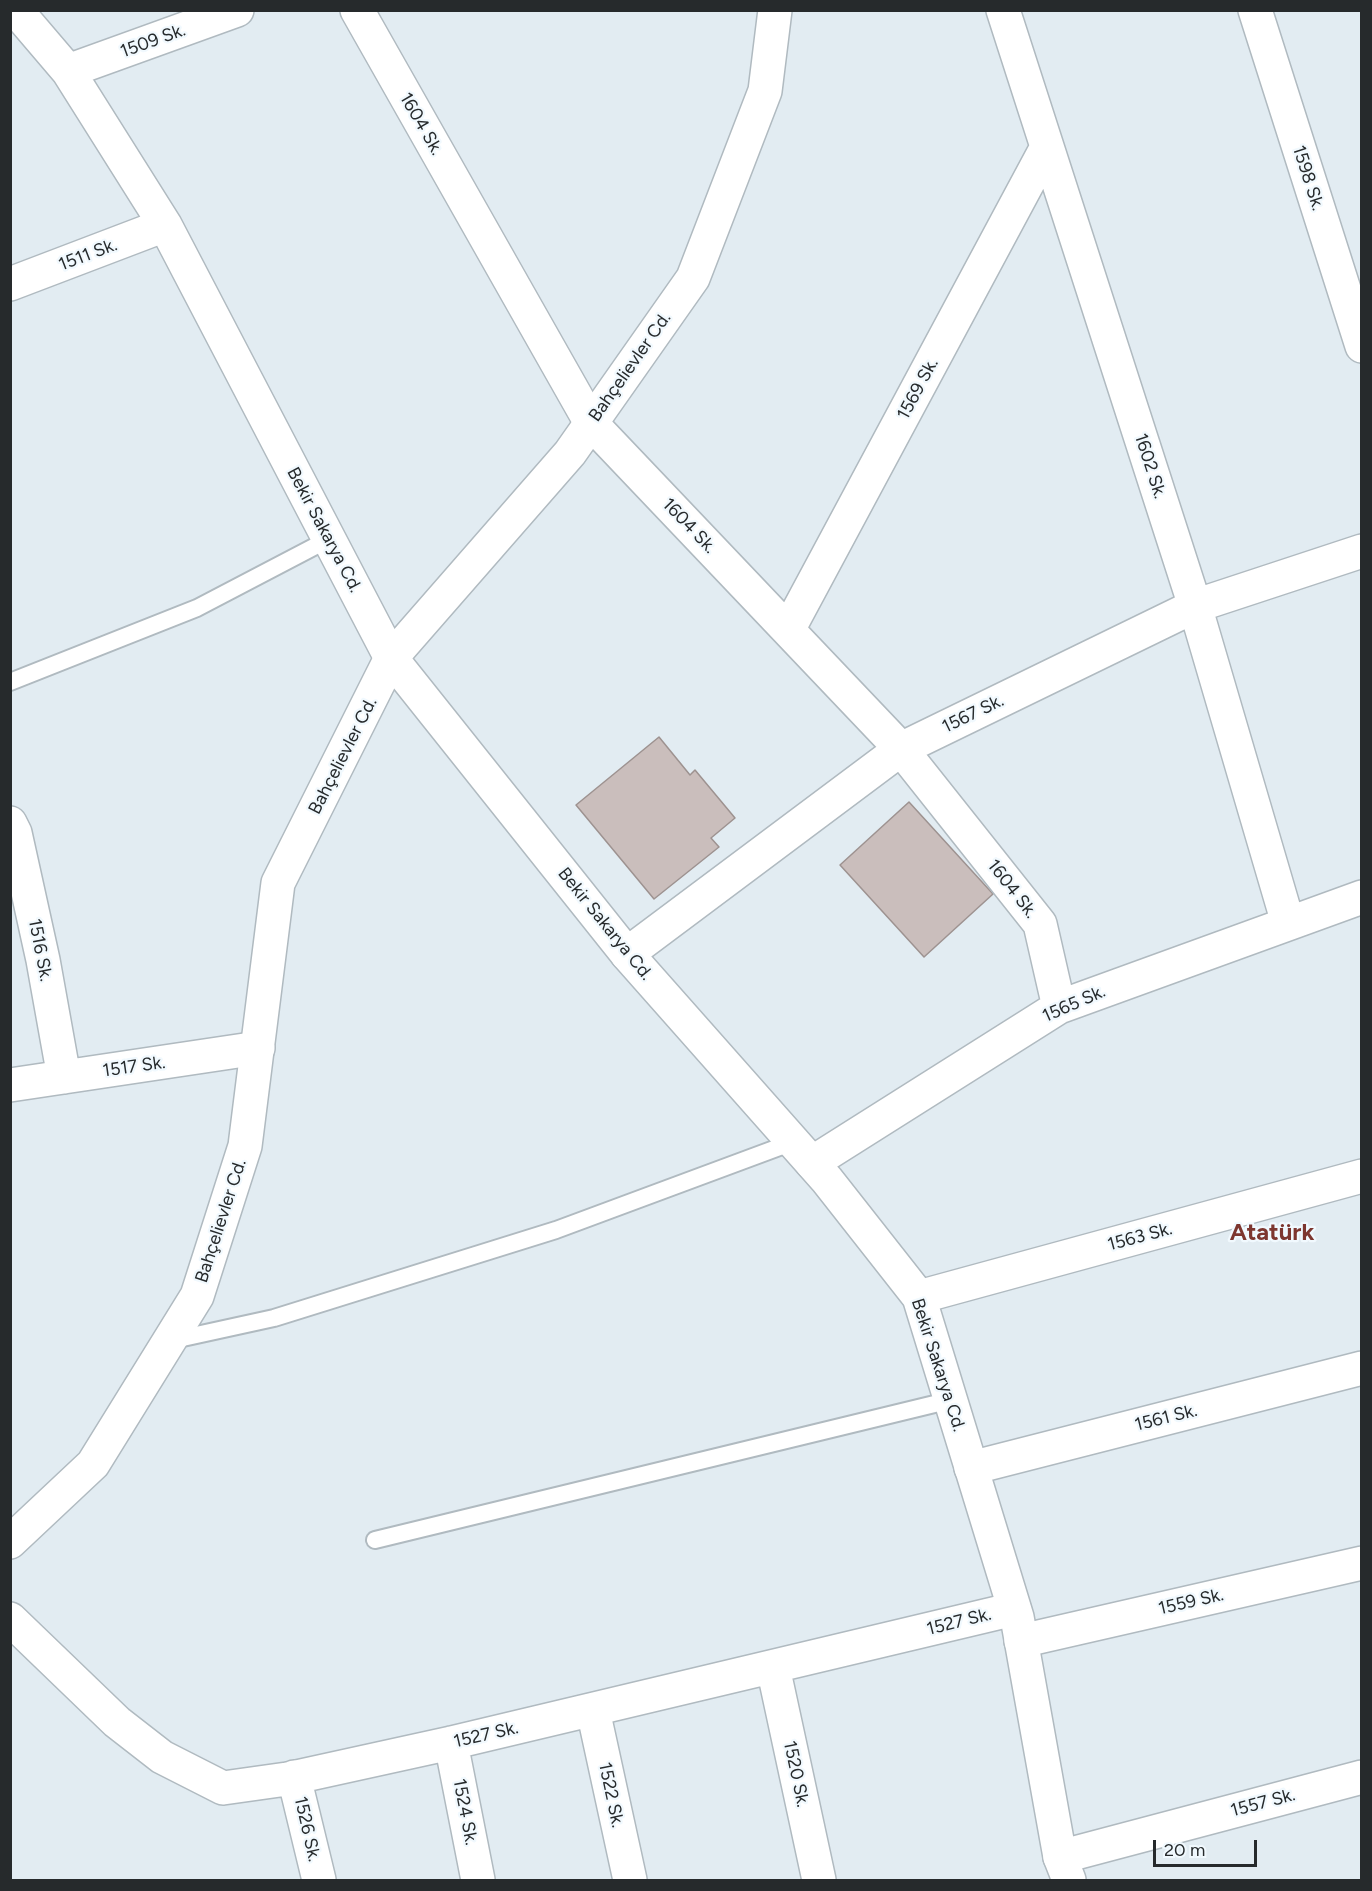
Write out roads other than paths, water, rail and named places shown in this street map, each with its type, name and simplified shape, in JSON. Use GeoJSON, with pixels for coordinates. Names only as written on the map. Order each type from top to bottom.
{"type":"FeatureCollection","features":[{"type":"Feature","properties":{"kind":"street","name":"Bekir Sakarya Cd."},"geometry":{"type":"LineString","coordinates":[[16,10],[68,71],[165,225],[392,658],[627,954],[802,1152],[919,1297],[1014,1609],[1065,1869]]}},
{"type":"Feature","properties":{"kind":"street","name":"1509 Sk."},"geometry":{"type":"LineString","coordinates":[[68,71],[237,10]]}},
{"type":"Feature","properties":{"kind":"street","name":"1604 Sk."},"geometry":{"type":"LineString","coordinates":[[357,10],[591,423],[901,749],[1040,924],[1059,1007]]}},
{"type":"Feature","properties":{"kind":"street","name":"Bahçelievler Cd."},"geometry":{"type":"LineString","coordinates":[[10,1542],[93,1464],[197,1296],[245,1146],[278,883],[392,658],[570,453],[693,278],[765,91],[775,10]]}},
{"type":"Feature","properties":{"kind":"street","name":"1602 Sk."},"geometry":{"type":"LineString","coordinates":[[1003,10],[1195,606],[1288,924]]}},
{"type":"Feature","properties":{"kind":"street","name":"1598 Sk."},"geometry":{"type":"LineString","coordinates":[[1255,10],[1362,346]]}},
{"type":"Feature","properties":{"kind":"street","name":"1569 Sk."},"geometry":{"type":"LineString","coordinates":[[788,630],[1047,147]]}},
{"type":"Feature","properties":{"kind":"street","name":"1511 Sk."},"geometry":{"type":"LineString","coordinates":[[10,284],[165,225]]}},
{"type":"Feature","properties":{"kind":"street","name":"1567 Sk."},"geometry":{"type":"LineString","coordinates":[[627,954],[901,749],[1195,606],[1362,551]]}},
{"type":"Feature","properties":{"kind":"street","name":"1516 Sk."},"geometry":{"type":"LineString","coordinates":[[10,823],[15,833],[43,960],[64,1077]]}},
{"type":"Feature","properties":{"kind":"street","name":"1565 Sk."},"geometry":{"type":"LineString","coordinates":[[802,1152],[1059,1007],[1362,897]]}},
{"type":"Feature","properties":{"kind":"street","name":"1517 Sk."},"geometry":{"type":"LineString","coordinates":[[10,1085],[258,1048]]}},
{"type":"Feature","properties":{"kind":"street","name":"1563 Sk."},"geometry":{"type":"LineString","coordinates":[[919,1297],[1362,1176]]}},
{"type":"Feature","properties":{"kind":"street","name":"1561 Sk."},"geometry":{"type":"LineString","coordinates":[[971,1468],[1362,1368]]}},
{"type":"Feature","properties":{"kind":"street","name":"1559 Sk."},"geometry":{"type":"LineString","coordinates":[[1022,1641],[1362,1563]]}},
{"type":"Feature","properties":{"kind":"street","name":"1527 Sk."},"geometry":{"type":"LineString","coordinates":[[10,1619],[117,1722],[162,1757],[223,1788],[294,1777],[451,1743],[1014,1609]]}},
{"type":"Feature","properties":{"kind":"street","name":"1520 Sk."},"geometry":{"type":"LineString","coordinates":[[773,1667],[819,1881]]}},
{"type":"Feature","properties":{"kind":"street","name":"1522 Sk."},"geometry":{"type":"LineString","coordinates":[[593,1710],[630,1881]]}},
{"type":"Feature","properties":{"kind":"street","name":"1524 Sk."},"geometry":{"type":"LineString","coordinates":[[451,1743],[478,1881]]}},
{"type":"Feature","properties":{"kind":"street","name":"1526 Sk."},"geometry":{"type":"LineString","coordinates":[[294,1777],[319,1881]]}},
{"type":"Feature","properties":{"kind":"street","name":"1557 Sk."},"geometry":{"type":"LineString","coordinates":[[1065,1869],[1362,1777]]}},
{"type":"Feature","properties":{"kind":"lane"},"geometry":{"type":"LineString","coordinates":[[10,682],[197,608],[329,539]]}},
{"type":"Feature","properties":{"kind":"lane"},"geometry":{"type":"LineString","coordinates":[[169,1341],[274,1318],[802,1152]]}},
{"type":"Feature","properties":{"kind":"lane"},"geometry":{"type":"LineString","coordinates":[[375,1540],[951,1400]]}},
{"type":"Feature","properties":{"kind":"district","name":"Atatürk"},"geometry":{"type":"Point","coordinates":[1272,1233]}}]}
